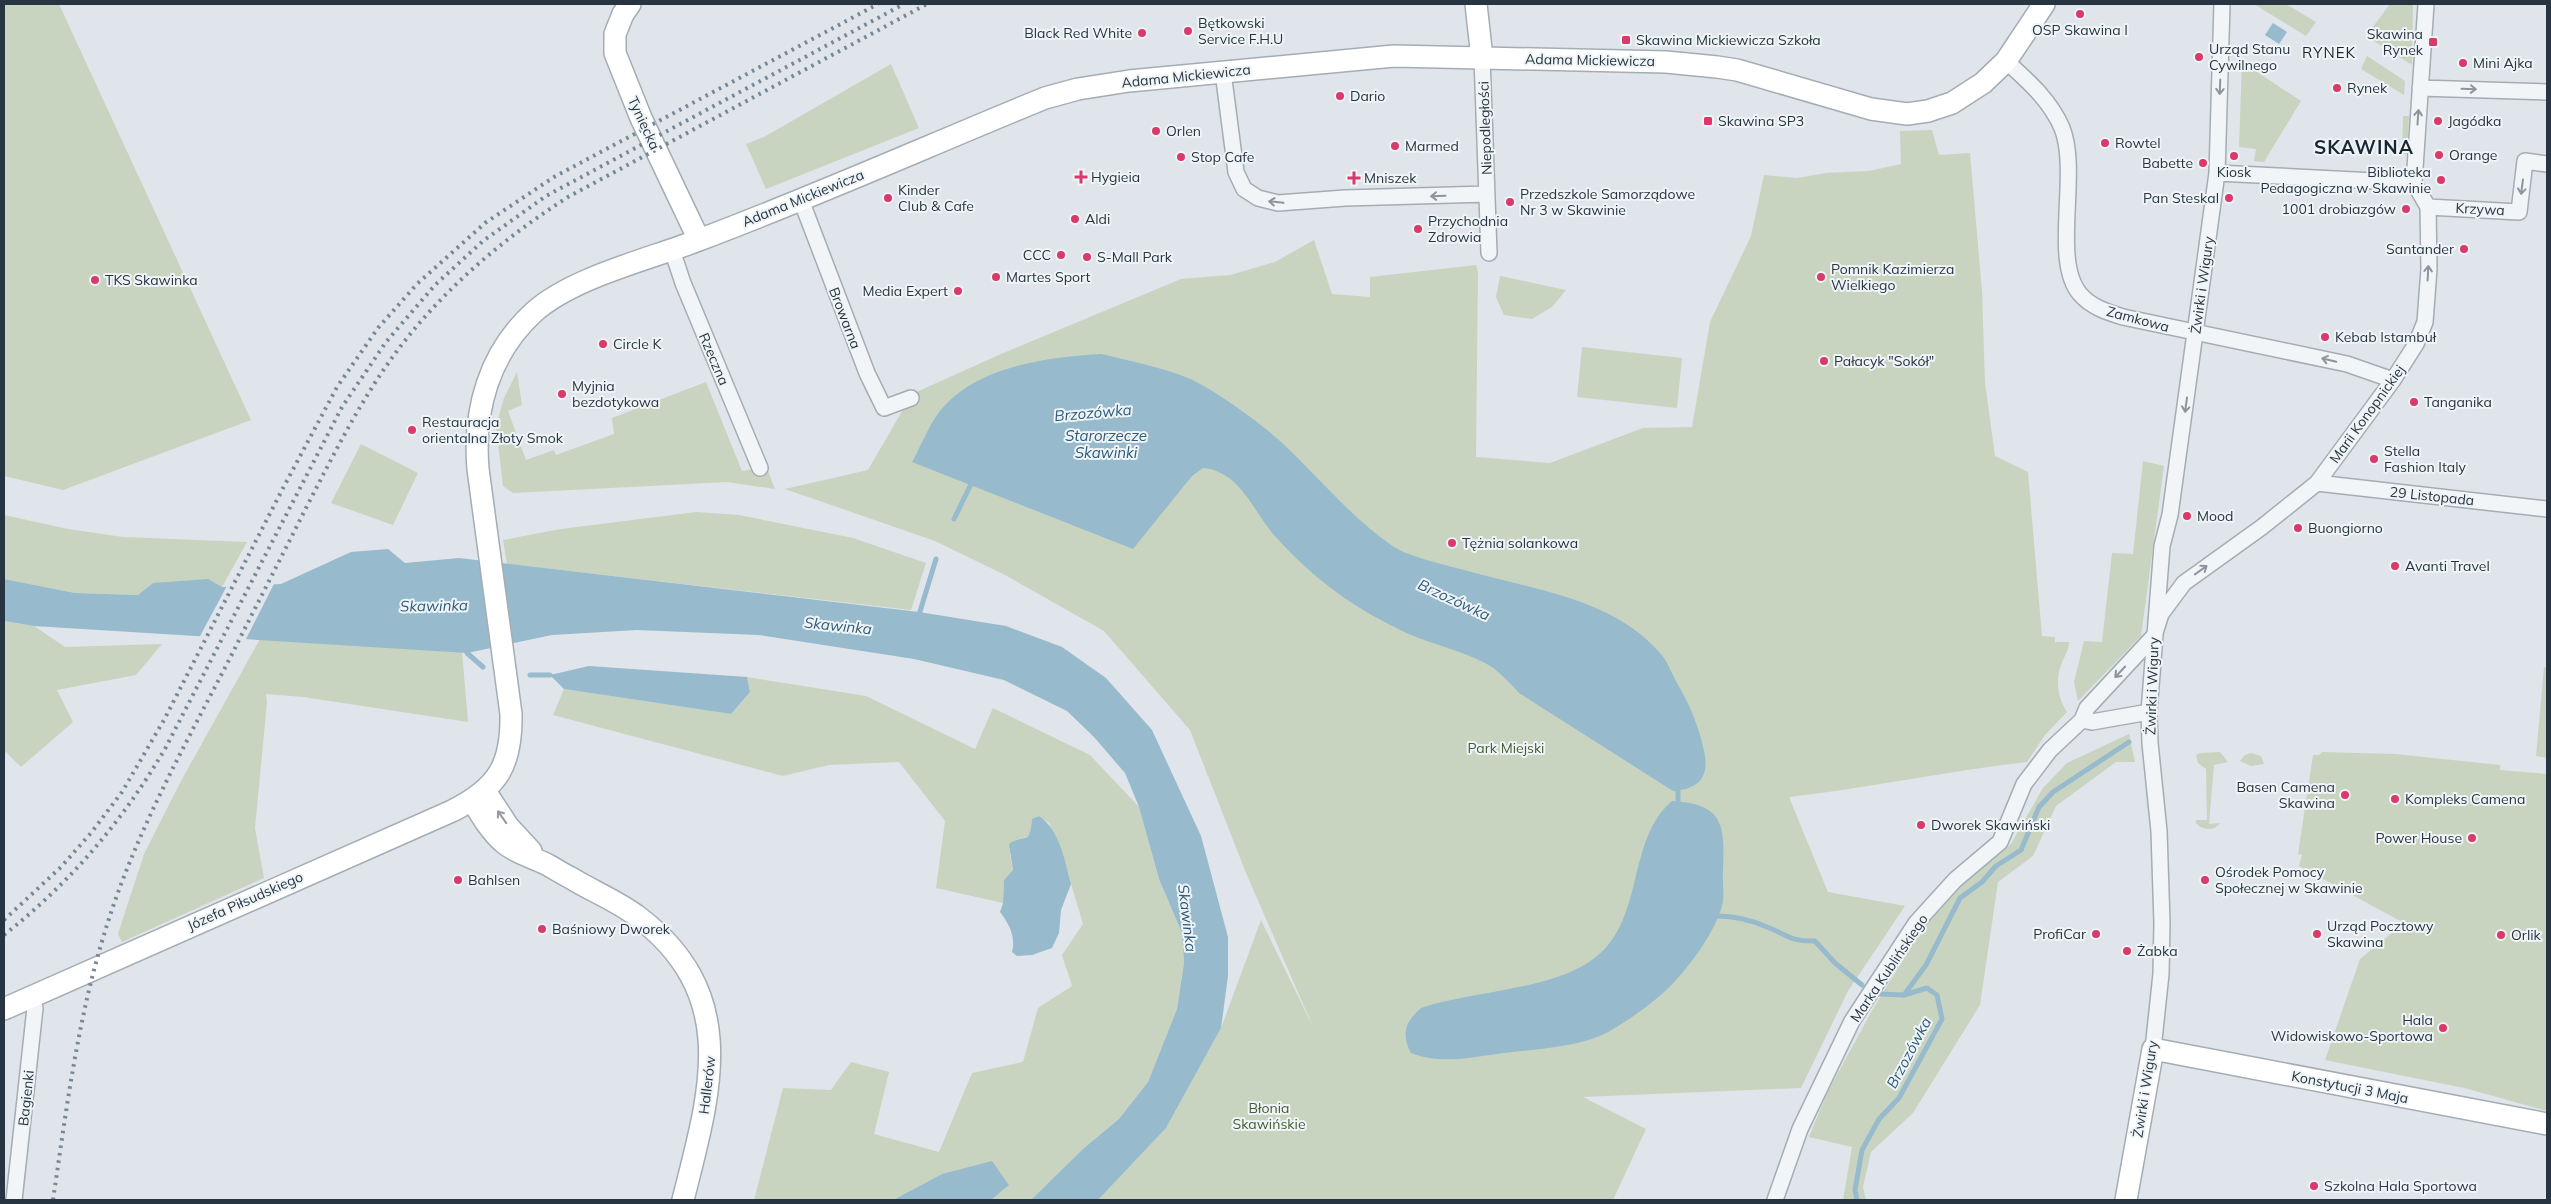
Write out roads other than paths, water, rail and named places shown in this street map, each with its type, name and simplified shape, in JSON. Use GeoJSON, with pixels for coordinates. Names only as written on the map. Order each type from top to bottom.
{"type":"FeatureCollection","features":[{"type":"Feature","properties":{"kind":"main road","name":"Tyniecka"},"geometry":{"type":"LineString","coordinates":[[630,4],[623,14],[615,34],[615,54],[641,118],[699,240]]}},
{"type":"Feature","properties":{"kind":"main road","name":"Niepodległości"},"geometry":{"type":"LineString","coordinates":[[1476,4],[1482,58]]}},
{"type":"Feature","properties":{"kind":"main road","name":"Adama Mickiewicza"},"geometry":{"type":"LineString","coordinates":[[478,796],[496,780],[507,758],[511,714],[483,510],[476,441],[479,412],[490,375],[505,347],[534,312],[563,292],[801,200],[1062,93],[1097,85],[1385,57],[1666,62],[1717,67],[1766,78],[1871,109],[1907,114],[1939,108],[1962,97],[1983,83],[2006,61],[2044,4]]}},
{"type":"Feature","properties":{"kind":"main road","name":"Hallerów"},"geometry":{"type":"LineString","coordinates":[[478,796],[488,825],[504,843],[522,855],[546,864],[630,911],[651,928],[678,957],[698,992],[711,1042],[710,1078],[683,1200]]}},
{"type":"Feature","properties":{"kind":"main road","name":"Józefa Piłsudskiego"},"geometry":{"type":"LineString","coordinates":[[4,1009],[452,811],[478,796]]}},
{"type":"Feature","properties":{"kind":"main road","name":"Konstytucji 3 Maja"},"geometry":{"type":"LineString","coordinates":[[2153,1049],[2547,1124]]}},
{"type":"Feature","properties":{"kind":"main road","name":"Żwirki i Wigury"},"geometry":{"type":"LineString","coordinates":[[2126,1200],[2153,1049]]}},
{"type":"Feature","properties":{"kind":"street"},"geometry":{"type":"LineString","coordinates":[[2222,4],[2217,173],[2414,183]]}},
{"type":"Feature","properties":{"kind":"street"},"geometry":{"type":"LineString","coordinates":[[2426,4],[2414,183],[2428,206]]}},
{"type":"Feature","properties":{"kind":"street","name":"Niepodległości"},"geometry":{"type":"LineString","coordinates":[[1482,58],[1489,253]]}},
{"type":"Feature","properties":{"kind":"street","name":"Zamkowa"},"geometry":{"type":"LineString","coordinates":[[2006,61],[2029,80],[2052,110],[2062,128],[2068,156],[2069,174],[2068,257],[2073,280],[2078,292],[2097,308],[2108,313],[2195,333],[2313,356],[2376,373],[2393,380]]}},
{"type":"Feature","properties":{"kind":"street"},"geometry":{"type":"LineString","coordinates":[[1223,72],[1236,172],[1244,189],[1258,198],[1278,203],[1345,198],[1487,194]]}},
{"type":"Feature","properties":{"kind":"street"},"geometry":{"type":"LineString","coordinates":[[2420,88],[2547,92]]}},
{"type":"Feature","properties":{"kind":"street","name":"Krzywa"},"geometry":{"type":"LineString","coordinates":[[2428,206],[2518,212],[2525,161],[2547,164]]}},
{"type":"Feature","properties":{"kind":"street","name":"Żwirki i Wigury"},"geometry":{"type":"LineString","coordinates":[[2153,1049],[2161,974],[2162,923],[2160,839],[2150,743],[2154,636],[2162,546],[2170,515],[2217,173]]}},
{"type":"Feature","properties":{"kind":"street","name":"Browarna"},"geometry":{"type":"LineString","coordinates":[[801,200],[867,373],[884,408],[911,398]]}},
{"type":"Feature","properties":{"kind":"street","name":"Marii Konopnickiej"},"geometry":{"type":"LineString","coordinates":[[2154,636],[2161,614],[2184,583],[2317,483],[2393,380],[2420,337],[2424,322],[2429,269],[2428,206]]}},
{"type":"Feature","properties":{"kind":"street","name":"Rzeczna"},"geometry":{"type":"LineString","coordinates":[[672,250],[683,283],[760,468]]}},
{"type":"Feature","properties":{"kind":"street","name":"29 Listopada"},"geometry":{"type":"LineString","coordinates":[[2317,483],[2547,509]]}},
{"type":"Feature","properties":{"kind":"street"},"geometry":{"type":"LineString","coordinates":[[2161,562],[2174,577],[2184,583]]}},
{"type":"Feature","properties":{"kind":"street","name":"Marka Kublińskiego"},"geometry":{"type":"LineString","coordinates":[[1775,1200],[1800,1129],[1852,1021],[1916,922],[1955,880],[2000,842],[2024,784],[2050,750],[2082,720],[2087,708],[2154,636]]}},
{"type":"Feature","properties":{"kind":"street"},"geometry":{"type":"LineString","coordinates":[[2082,720],[2092,722],[2150,712]]}},
{"type":"Feature","properties":{"kind":"street","name":"Bagienki"},"geometry":{"type":"LineString","coordinates":[[14,1200],[35,1008],[32,997]]}},
{"type":"Feature","properties":{"kind":"water"},"geometry":{"type":"Polygon","coordinates":[[[2273,23],[2287,32],[2279,44],[2265,35],[2273,23]]]}},
{"type":"Feature","properties":{"kind":"water","name":"Starorzecze Skawinki"},"geometry":{"type":"Polygon","coordinates":[[[1101,354],[1145,364],[1177,374],[1199,383],[1223,398],[1271,433],[1363,523],[1378,536],[1401,551],[1438,563],[1570,598],[1620,620],[1642,635],[1666,661],[1694,716],[1700,733],[1705,760],[1705,768],[1700,780],[1689,788],[1673,791],[1519,693],[1499,673],[1485,663],[1411,635],[1354,604],[1320,580],[1289,551],[1266,525],[1236,484],[1227,476],[1216,471],[1203,468],[1192,476],[1133,549],[912,462],[935,418],[949,401],[967,387],[988,376],[1033,362],[1101,354]]]}},
{"type":"Feature","properties":{"kind":"water","name":"Skawinka"},"geometry":{"type":"Polygon","coordinates":[[[388,549],[405,563],[459,558],[919,612],[1006,626],[1062,647],[1106,678],[1152,730],[1201,836],[1228,937],[1228,976],[1221,1028],[1166,1128],[1098,1200],[1031,1200],[1084,1148],[1119,1119],[1148,1082],[1177,1009],[1184,963],[1182,933],[1159,879],[1139,807],[1125,773],[1094,737],[1067,711],[1004,680],[914,659],[759,635],[637,630],[552,635],[467,653],[34,626],[4,621],[4,579],[75,593],[138,595],[153,583],[208,579],[222,587],[281,584],[351,552],[388,549]]]}},
{"type":"Feature","properties":{"kind":"water"},"geometry":{"type":"Polygon","coordinates":[[[589,666],[747,677],[750,692],[731,714],[564,689],[550,675],[589,666]]]}},
{"type":"Feature","properties":{"kind":"water"},"geometry":{"type":"Polygon","coordinates":[[[1672,801],[1702,807],[1711,812],[1717,819],[1723,839],[1723,902],[1706,941],[1680,976],[1663,993],[1622,1024],[1597,1037],[1574,1044],[1457,1059],[1434,1059],[1411,1053],[1406,1040],[1406,1029],[1411,1018],[1421,1008],[1441,1002],[1530,985],[1551,979],[1571,972],[1589,962],[1607,946],[1620,927],[1628,906],[1647,838],[1657,818],[1672,801]]]}},
{"type":"Feature","properties":{"kind":"water"},"geometry":{"type":"Polygon","coordinates":[[[1039,816],[1052,829],[1057,838],[1071,884],[1061,910],[1059,933],[1052,948],[1032,955],[1017,956],[1012,952],[1013,941],[1011,931],[1000,912],[1003,903],[1004,880],[1013,870],[1009,844],[1026,838],[1030,833],[1032,819],[1039,816]]]}},
{"type":"Feature","properties":{"kind":"water"},"geometry":{"type":"Polygon","coordinates":[[[992,1161],[1009,1185],[991,1200],[893,1200],[942,1174],[992,1161]]]}},
{"type":"Feature","properties":{"kind":"waterway","name":"Brzozówka"},"geometry":{"type":"LineString","coordinates":[[954,519],[973,480]]}},
{"type":"Feature","properties":{"kind":"waterway","name":"Brzozówka"},"geometry":{"type":"LineString","coordinates":[[918,618],[936,559]]}},
{"type":"Feature","properties":{"kind":"waterway"},"geometry":{"type":"LineString","coordinates":[[466,647],[467,653],[483,667]]}},
{"type":"Feature","properties":{"kind":"waterway"},"geometry":{"type":"LineString","coordinates":[[530,675],[550,675]]}},
{"type":"Feature","properties":{"kind":"waterway"},"geometry":{"type":"LineString","coordinates":[[1904,995],[1926,965],[1960,898],[1982,882],[1996,866],[2021,850],[2039,807],[2053,792],[2129,742]]}},
{"type":"Feature","properties":{"kind":"waterway","name":"Brzozówka"},"geometry":{"type":"LineString","coordinates":[[1675,787],[1678,791],[1678,808]]}},
{"type":"Feature","properties":{"kind":"waterway","name":"Brzozówka"},"geometry":{"type":"LineString","coordinates":[[1715,913],[1718,916],[1755,922],[1795,939],[1815,941],[1835,963],[1862,985]]}},
{"type":"Feature","properties":{"kind":"waterway","name":"Brzozówka"},"geometry":{"type":"LineString","coordinates":[[1857,1200],[1855,1190],[1862,1150],[1879,1119],[1899,1098],[1942,1019],[1937,995],[1927,988],[1904,995],[1880,994]]}},
{"type":"Feature","properties":{"kind":"railway"},"geometry":{"type":"LineString","coordinates":[[4,920],[61,867],[91,833],[122,792],[164,720],[337,387],[378,328],[417,284],[485,223],[554,177],[878,4]]}},
{"type":"Feature","properties":{"kind":"railway"},"geometry":{"type":"LineString","coordinates":[[4,935],[52,894],[73,872],[114,825],[132,800],[166,747],[342,407],[386,342],[435,285],[483,241],[546,196],[904,4]]}},
{"type":"Feature","properties":{"kind":"railway"},"geometry":{"type":"LineString","coordinates":[[53,1200],[73,1068],[86,1003],[103,938],[128,865],[177,760],[328,466],[361,405],[386,366],[418,325],[456,284],[521,229],[544,213],[568,197],[927,4]]}},
{"type":"Feature","properties":{"kind":"place","name":"OSP Skawina I"},"geometry":{"type":"Point","coordinates":[2080,14]}},
{"type":"Feature","properties":{"kind":"place","name":"Bętkowski Service F.H.U"},"geometry":{"type":"Point","coordinates":[1188,31]}},
{"type":"Feature","properties":{"kind":"place","name":"Black Red White"},"geometry":{"type":"Point","coordinates":[1142,33]}},
{"type":"Feature","properties":{"kind":"place","name":"Skawina Mickiewicza Szkoła"},"geometry":{"type":"Point","coordinates":[1626,40]}},
{"type":"Feature","properties":{"kind":"place","name":"Skawina Rynek"},"geometry":{"type":"Point","coordinates":[2433,42]}},
{"type":"Feature","properties":{"kind":"place","name":"Urząd Stanu Cywilnego"},"geometry":{"type":"Point","coordinates":[2199,57]}},
{"type":"Feature","properties":{"kind":"place","name":"Mini Ajka"},"geometry":{"type":"Point","coordinates":[2463,63]}},
{"type":"Feature","properties":{"kind":"place","name":"Rynek"},"geometry":{"type":"Point","coordinates":[2337,88]}},
{"type":"Feature","properties":{"kind":"place","name":"Dario"},"geometry":{"type":"Point","coordinates":[1340,96]}},
{"type":"Feature","properties":{"kind":"place","name":"Skawina SP3"},"geometry":{"type":"Point","coordinates":[1708,121]}},
{"type":"Feature","properties":{"kind":"place","name":"Jagódka"},"geometry":{"type":"Point","coordinates":[2438,121]}},
{"type":"Feature","properties":{"kind":"place","name":"Orlen"},"geometry":{"type":"Point","coordinates":[1156,131]}},
{"type":"Feature","properties":{"kind":"place","name":"Rowtel"},"geometry":{"type":"Point","coordinates":[2105,143]}},
{"type":"Feature","properties":{"kind":"place","name":"Marmed"},"geometry":{"type":"Point","coordinates":[1395,146]}},
{"type":"Feature","properties":{"kind":"place","name":"Orange"},"geometry":{"type":"Point","coordinates":[2439,155]}},
{"type":"Feature","properties":{"kind":"place","name":"Kiosk"},"geometry":{"type":"Point","coordinates":[2234,156]}},
{"type":"Feature","properties":{"kind":"place","name":"Stop Cafe"},"geometry":{"type":"Point","coordinates":[1181,157]}},
{"type":"Feature","properties":{"kind":"place","name":"Babette"},"geometry":{"type":"Point","coordinates":[2203,163]}},
{"type":"Feature","properties":{"kind":"place","name":"Hygieia"},"geometry":{"type":"Point","coordinates":[1081,177]}},
{"type":"Feature","properties":{"kind":"place","name":"Mniszek"},"geometry":{"type":"Point","coordinates":[1354,178]}},
{"type":"Feature","properties":{"kind":"place","name":"Biblioteka Pedagogiczna w Skawinie"},"geometry":{"type":"Point","coordinates":[2441,180]}},
{"type":"Feature","properties":{"kind":"place","name":"Kinder Club & Cafe"},"geometry":{"type":"Point","coordinates":[888,198]}},
{"type":"Feature","properties":{"kind":"place","name":"Pan Steskal"},"geometry":{"type":"Point","coordinates":[2229,198]}},
{"type":"Feature","properties":{"kind":"place","name":"Przedszkole Samorządowe Nr 3 w Skawinie"},"geometry":{"type":"Point","coordinates":[1510,202]}},
{"type":"Feature","properties":{"kind":"place","name":"1001 drobiazgów"},"geometry":{"type":"Point","coordinates":[2406,209]}},
{"type":"Feature","properties":{"kind":"place","name":"Aldi"},"geometry":{"type":"Point","coordinates":[1075,219]}},
{"type":"Feature","properties":{"kind":"place","name":"Przychodnia Zdrowia"},"geometry":{"type":"Point","coordinates":[1418,229]}},
{"type":"Feature","properties":{"kind":"place","name":"Santander"},"geometry":{"type":"Point","coordinates":[2464,249]}},
{"type":"Feature","properties":{"kind":"place","name":"CCC"},"geometry":{"type":"Point","coordinates":[1061,255]}},
{"type":"Feature","properties":{"kind":"place","name":"S-Mall Park"},"geometry":{"type":"Point","coordinates":[1087,257]}},
{"type":"Feature","properties":{"kind":"place","name":"Martes Sport"},"geometry":{"type":"Point","coordinates":[996,277]}},
{"type":"Feature","properties":{"kind":"place","name":"Pomnik Kazimierza Wielkiego"},"geometry":{"type":"Point","coordinates":[1821,277]}},
{"type":"Feature","properties":{"kind":"place","name":"TKS Skawinka"},"geometry":{"type":"Point","coordinates":[95,280]}},
{"type":"Feature","properties":{"kind":"place","name":"Media Expert"},"geometry":{"type":"Point","coordinates":[958,291]}},
{"type":"Feature","properties":{"kind":"place","name":"Kebab Istambuł"},"geometry":{"type":"Point","coordinates":[2325,337]}},
{"type":"Feature","properties":{"kind":"place","name":"Circle K"},"geometry":{"type":"Point","coordinates":[603,344]}},
{"type":"Feature","properties":{"kind":"place","name":"Pałacyk \"Sokół\""},"geometry":{"type":"Point","coordinates":[1824,361]}},
{"type":"Feature","properties":{"kind":"place","name":"Myjnia bezdotykowa"},"geometry":{"type":"Point","coordinates":[562,394]}},
{"type":"Feature","properties":{"kind":"place","name":"Tanganika"},"geometry":{"type":"Point","coordinates":[2414,402]}},
{"type":"Feature","properties":{"kind":"place","name":"Restauracja orientalna Złoty Smok"},"geometry":{"type":"Point","coordinates":[412,430]}},
{"type":"Feature","properties":{"kind":"place","name":"Stella Fashion Italy"},"geometry":{"type":"Point","coordinates":[2374,459]}},
{"type":"Feature","properties":{"kind":"place","name":"Mood"},"geometry":{"type":"Point","coordinates":[2187,516]}},
{"type":"Feature","properties":{"kind":"place","name":"Buongiorno"},"geometry":{"type":"Point","coordinates":[2298,528]}},
{"type":"Feature","properties":{"kind":"place","name":"Tężnia solankowa"},"geometry":{"type":"Point","coordinates":[1452,543]}},
{"type":"Feature","properties":{"kind":"place","name":"Avanti Travel"},"geometry":{"type":"Point","coordinates":[2395,566]}},
{"type":"Feature","properties":{"kind":"place","name":"Basen Camena Skawina"},"geometry":{"type":"Point","coordinates":[2345,795]}},
{"type":"Feature","properties":{"kind":"place","name":"Kompleks Camena"},"geometry":{"type":"Point","coordinates":[2395,799]}},
{"type":"Feature","properties":{"kind":"place","name":"Dworek Skawiński"},"geometry":{"type":"Point","coordinates":[1921,825]}},
{"type":"Feature","properties":{"kind":"place","name":"Power House"},"geometry":{"type":"Point","coordinates":[2472,838]}},
{"type":"Feature","properties":{"kind":"place","name":"Bahlsen"},"geometry":{"type":"Point","coordinates":[458,880]}},
{"type":"Feature","properties":{"kind":"place","name":"Ośrodek Pomocy Społecznej w Skawinie"},"geometry":{"type":"Point","coordinates":[2205,880]}},
{"type":"Feature","properties":{"kind":"place","name":"Baśniowy Dworek"},"geometry":{"type":"Point","coordinates":[542,929]}},
{"type":"Feature","properties":{"kind":"place","name":"ProfiCar"},"geometry":{"type":"Point","coordinates":[2096,934]}},
{"type":"Feature","properties":{"kind":"place","name":"Urząd Pocztowy Skawina"},"geometry":{"type":"Point","coordinates":[2317,934]}},
{"type":"Feature","properties":{"kind":"place","name":"Orlik"},"geometry":{"type":"Point","coordinates":[2501,935]}},
{"type":"Feature","properties":{"kind":"place","name":"Żabka"},"geometry":{"type":"Point","coordinates":[2127,951]}},
{"type":"Feature","properties":{"kind":"place","name":"Hala Widowiskowo-Sportowa"},"geometry":{"type":"Point","coordinates":[2443,1028]}},
{"type":"Feature","properties":{"kind":"place","name":"Szkolna Hala Sportowa"},"geometry":{"type":"Point","coordinates":[2314,1186]}},
{"type":"Feature","properties":{"kind":"district","name":"RYNEK"},"geometry":{"type":"Point","coordinates":[2329,53]}},
{"type":"Feature","properties":{"kind":"district","name":"SKAWINA"},"geometry":{"type":"Point","coordinates":[2364,147]}},
{"type":"Feature","properties":{"kind":"park label","name":"Park Miejski"},"geometry":{"type":"Point","coordinates":[1506,748]}},
{"type":"Feature","properties":{"kind":"park label","name":"Błonia Skawińskie"},"geometry":{"type":"Point","coordinates":[1269,1116]}}]}
